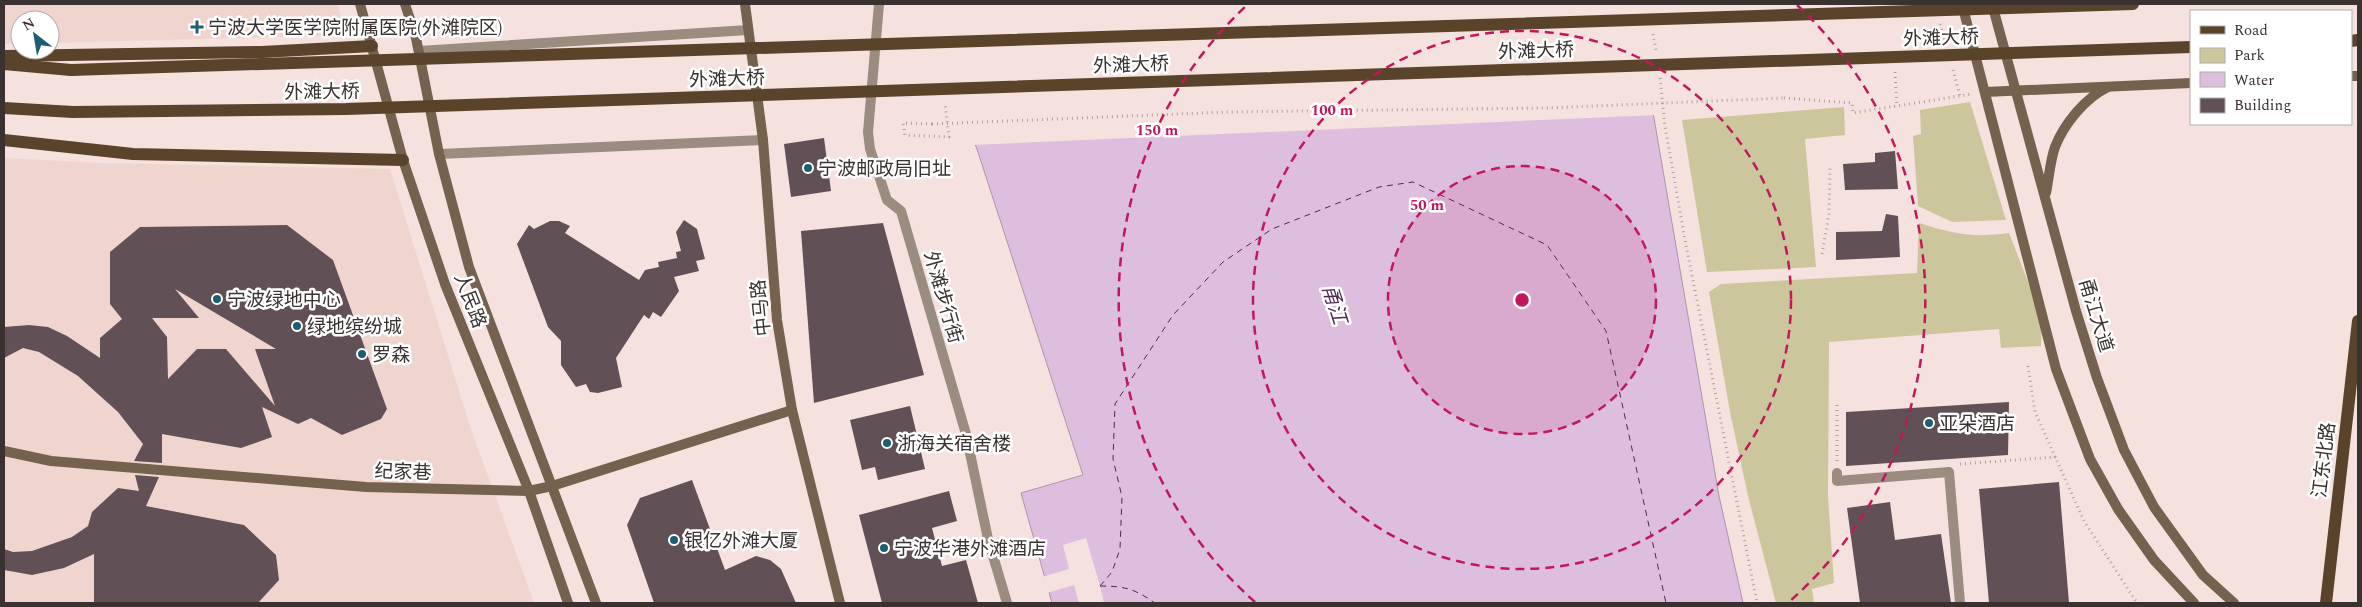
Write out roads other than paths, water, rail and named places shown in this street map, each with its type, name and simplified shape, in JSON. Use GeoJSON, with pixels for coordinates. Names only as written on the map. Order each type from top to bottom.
{"type":"FeatureCollection","features":[{"type":"Feature","properties":{"kind":"main road","name":"外滩大桥"},"geometry":{"type":"LineString","coordinates":[[4,64],[71,70],[2133,4]]}},
{"type":"Feature","properties":{"kind":"main road"},"geometry":{"type":"LineString","coordinates":[[4,56],[262,52],[372,46]]}},
{"type":"Feature","properties":{"kind":"main road","name":"外滩大桥"},"geometry":{"type":"LineString","coordinates":[[4,108],[73,112],[346,110],[2190,47]]}},
{"type":"Feature","properties":{"kind":"main road"},"geometry":{"type":"LineString","coordinates":[[4,140],[133,154],[403,160]]}},
{"type":"Feature","properties":{"kind":"main road","name":"江东北路"},"geometry":{"type":"LineString","coordinates":[[2326,603],[2358,322]]}},
{"type":"Feature","properties":{"kind":"street","name":"人民路"},"geometry":{"type":"LineString","coordinates":[[360,4],[403,160],[445,284],[529,492],[568,603]]}},
{"type":"Feature","properties":{"kind":"street","name":"人民路"},"geometry":{"type":"LineString","coordinates":[[405,4],[419,50],[439,154],[469,267],[596,603]]}},
{"type":"Feature","properties":{"kind":"street","name":"中马路"},"geometry":{"type":"LineString","coordinates":[[745,4],[763,140],[777,320],[792,410],[840,603]]}},
{"type":"Feature","properties":{"kind":"street","name":"外滩步行街"},"geometry":{"type":"LineString","coordinates":[[879,4],[870,83],[868,132],[870,149],[887,200],[901,211],[966,434],[988,539],[1007,603]]}},
{"type":"Feature","properties":{"kind":"street"},"geometry":{"type":"LineString","coordinates":[[1962,4],[2056,369],[2090,459],[2118,509],[2154,560],[2194,603]]}},
{"type":"Feature","properties":{"kind":"street","name":"甬江大道"},"geometry":{"type":"LineString","coordinates":[[1992,4],[2076,311],[2097,378],[2124,450],[2154,507],[2203,575],[2234,603]]}},
{"type":"Feature","properties":{"kind":"street"},"geometry":{"type":"LineString","coordinates":[[419,50],[748,30]]}},
{"type":"Feature","properties":{"kind":"street"},"geometry":{"type":"LineString","coordinates":[[1985,92],[2190,83]]}},
{"type":"Feature","properties":{"kind":"street"},"geometry":{"type":"LineString","coordinates":[[2045,196],[2055,148],[2067,125],[2080,109],[2100,90],[2109,86]]}},
{"type":"Feature","properties":{"kind":"street"},"geometry":{"type":"LineString","coordinates":[[439,154],[763,140]]}},
{"type":"Feature","properties":{"kind":"street","name":"纪家巷"},"geometry":{"type":"LineString","coordinates":[[4,451],[51,461],[366,487],[529,492],[792,410]]}},
{"type":"Feature","properties":{"kind":"street"},"geometry":{"type":"LineString","coordinates":[[1837,474],[1837,481],[1949,472],[1960,603]]}},
{"type":"Feature","properties":{"kind":"water","name":"甬江"},"geometry":{"type":"Polygon","coordinates":[[[916,4],[1637,4],[1644,60],[1719,496],[1743,603],[1052,603],[1021,493],[1083,475],[977,149],[916,4]]]}},
{"type":"Feature","properties":{"kind":"place","name":"宁波大学医学院附属医院(外滩院区)"},"geometry":{"type":"Point","coordinates":[197,27]}},
{"type":"Feature","properties":{"kind":"place","name":"宁波邮政局旧址"},"geometry":{"type":"Point","coordinates":[808,168]}},
{"type":"Feature","properties":{"kind":"place","name":"宁波绿地中心"},"geometry":{"type":"Point","coordinates":[217,299]}},
{"type":"Feature","properties":{"kind":"place","name":"绿地缤纷城"},"geometry":{"type":"Point","coordinates":[297,326]}},
{"type":"Feature","properties":{"kind":"place","name":"罗森"},"geometry":{"type":"Point","coordinates":[362,354]}},
{"type":"Feature","properties":{"kind":"place","name":"亚朵酒店"},"geometry":{"type":"Point","coordinates":[1929,423]}},
{"type":"Feature","properties":{"kind":"place","name":"浙海关宿舍楼"},"geometry":{"type":"Point","coordinates":[887,443]}},
{"type":"Feature","properties":{"kind":"place","name":"银亿外滩大厦"},"geometry":{"type":"Point","coordinates":[674,540]}},
{"type":"Feature","properties":{"kind":"place","name":"宁波华港外滩酒店"},"geometry":{"type":"Point","coordinates":[884,548]}}]}
